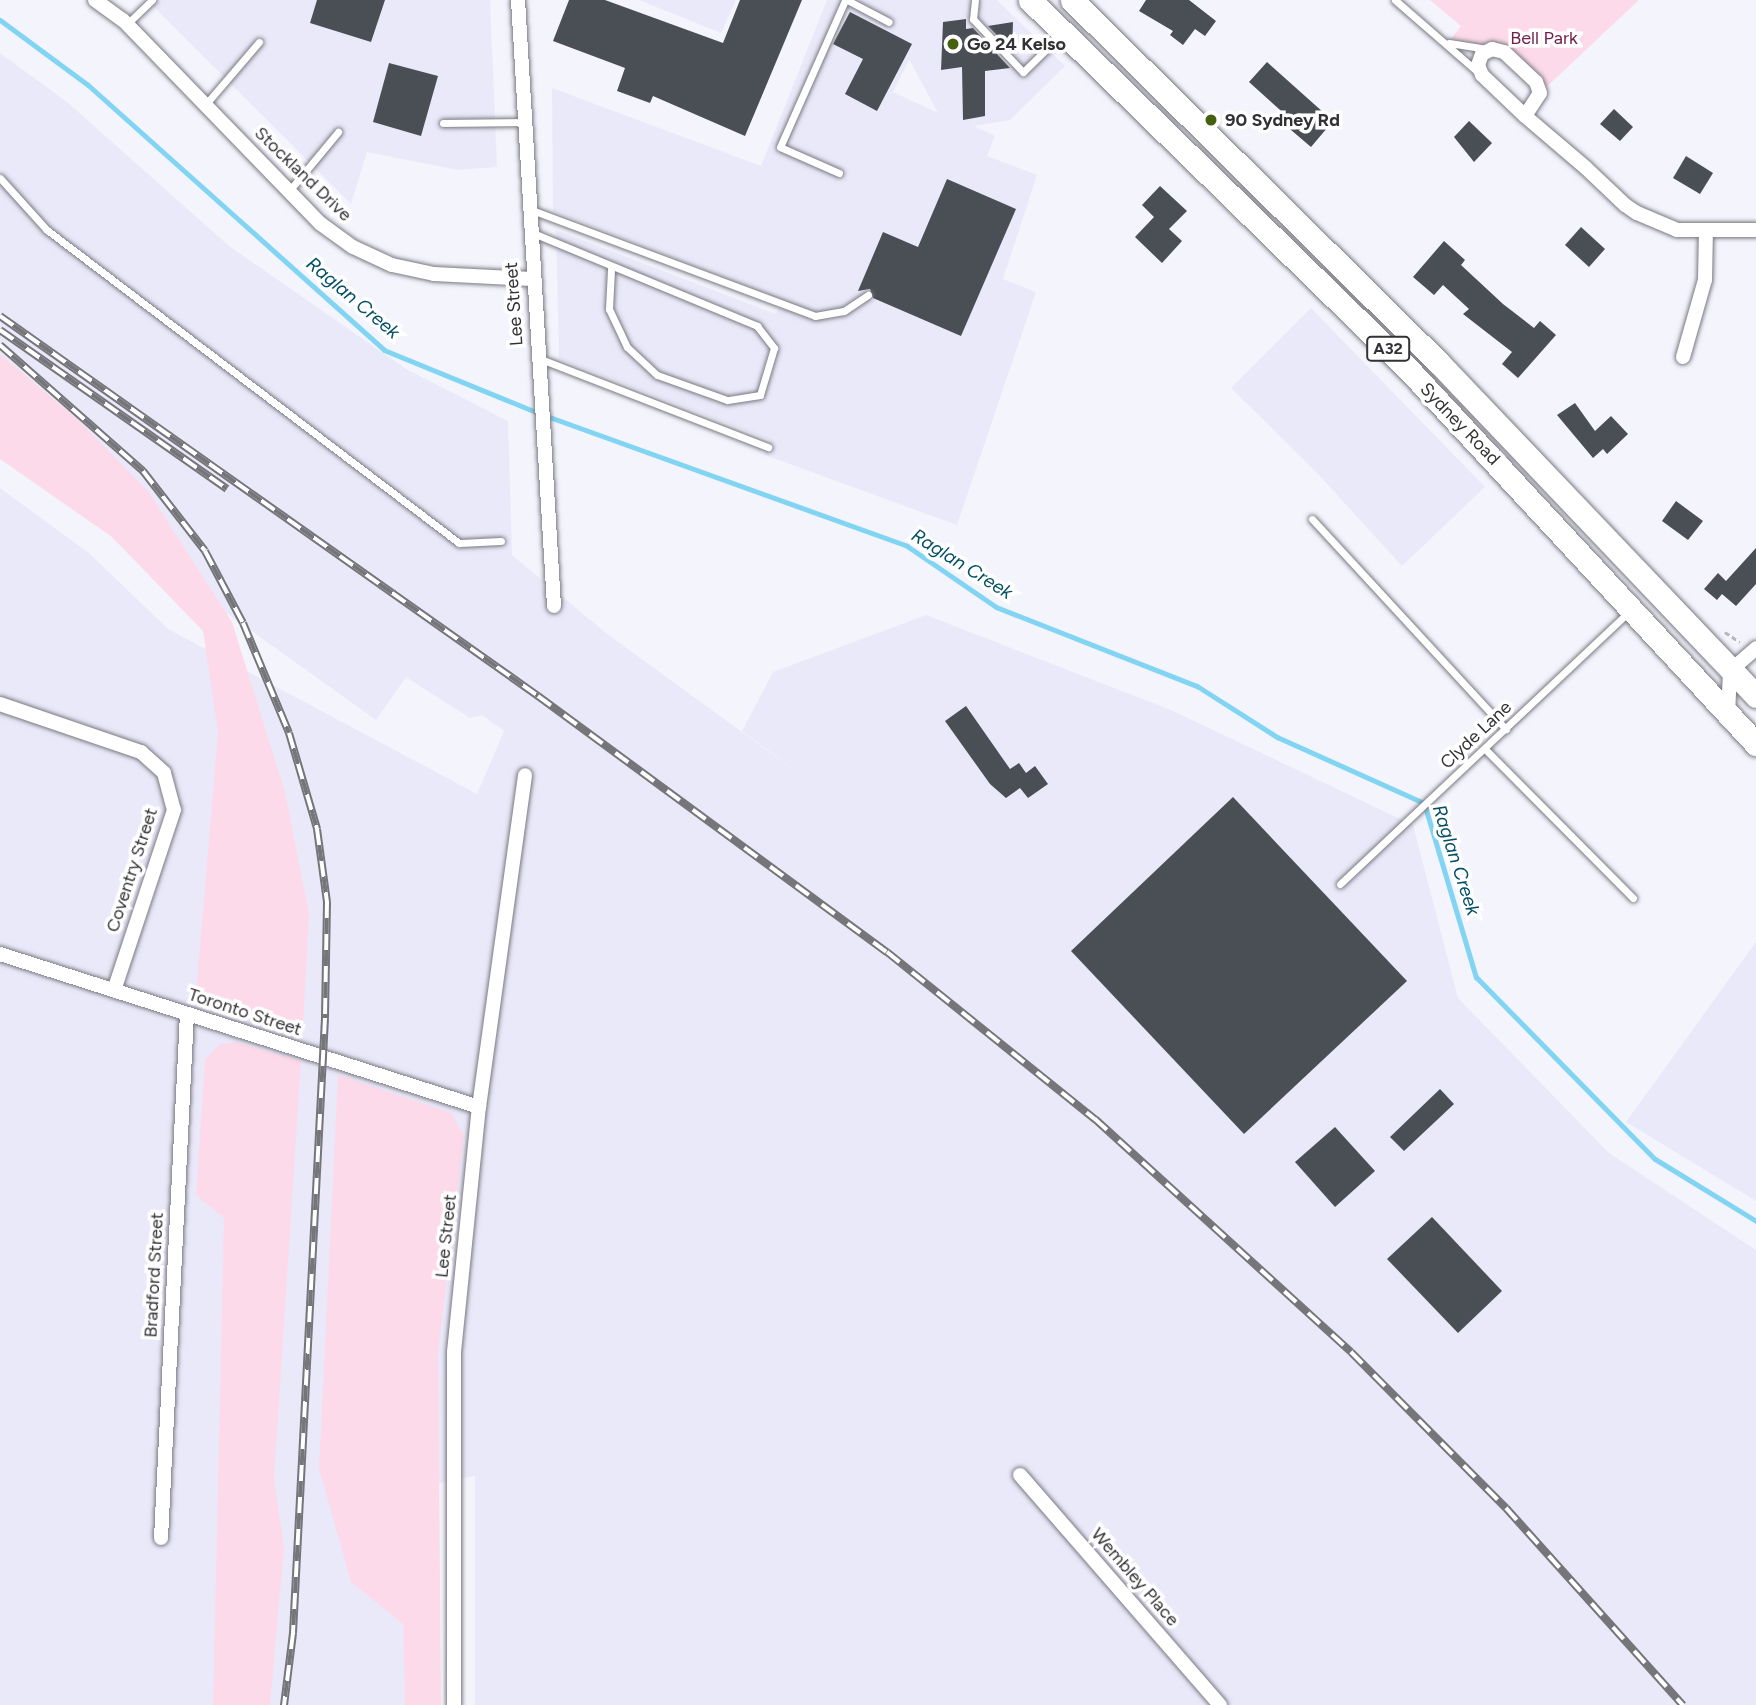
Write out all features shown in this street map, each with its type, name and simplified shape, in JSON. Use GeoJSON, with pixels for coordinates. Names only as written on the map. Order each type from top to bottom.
{"type":"FeatureCollection","features":[{"type":"Feature","properties":{"kind":"highway","name":"Sydney Road"},"geometry":{"type":"LineString","coordinates":[[1030,0],[1410,371],[1633,608],[1756,744]]}},
{"type":"Feature","properties":{"kind":"highway","name":"Sydney Road"},"geometry":{"type":"LineString","coordinates":[[1072,0],[1438,362],[1756,696]]}},
{"type":"Feature","properties":{"kind":"street","name":"Stockland Drive"},"geometry":{"type":"LineString","coordinates":[[95,0],[127,24],[289,191],[342,239],[392,265],[434,274],[532,279]]}},
{"type":"Feature","properties":{"kind":"street","name":"Lee Street"},"geometry":{"type":"LineString","coordinates":[[518,0],[529,231],[554,606]]}},
{"type":"Feature","properties":{"kind":"street"},"geometry":{"type":"LineString","coordinates":[[1525,116],[1540,93],[1536,82],[1504,52],[1492,49],[1482,54],[1478,65],[1482,75],[1525,116],[1637,213],[1670,228],[1756,230]]}},
{"type":"Feature","properties":{"kind":"street"},"geometry":{"type":"LineString","coordinates":[[1683,357],[1705,280],[1706,230]]}},
{"type":"Feature","properties":{"kind":"street"},"geometry":{"type":"LineString","coordinates":[[1728,715],[1730,671],[1756,648]]}},
{"type":"Feature","properties":{"kind":"street","name":"Coventry Street"},"geometry":{"type":"LineString","coordinates":[[0,704],[141,752],[164,773],[174,810],[114,990]]}},
{"type":"Feature","properties":{"kind":"street","name":"Lee Street"},"geometry":{"type":"LineString","coordinates":[[454,1705],[454,1352],[479,1107],[525,775]]}},
{"type":"Feature","properties":{"kind":"street","name":"Toronto Street"},"geometry":{"type":"LineString","coordinates":[[0,954],[479,1107]]}},
{"type":"Feature","properties":{"kind":"street","name":"Bradford Street"},"geometry":{"type":"LineString","coordinates":[[160,1538],[187,1014]]}},
{"type":"Feature","properties":{"kind":"street","name":"Wembley Place"},"geometry":{"type":"LineString","coordinates":[[1020,1475],[1220,1705]]}},
{"type":"Feature","properties":{"kind":"lane"},"geometry":{"type":"LineString","coordinates":[[127,24],[152,0]]}},
{"type":"Feature","properties":{"kind":"lane"},"geometry":{"type":"LineString","coordinates":[[839,173],[780,147],[846,0],[889,22]]}},
{"type":"Feature","properties":{"kind":"lane"},"geometry":{"type":"LineString","coordinates":[[975,0],[973,19],[1023,72],[1063,33]]}},
{"type":"Feature","properties":{"kind":"lane"},"geometry":{"type":"LineString","coordinates":[[1395,0],[1482,75]]}},
{"type":"Feature","properties":{"kind":"lane"},"geometry":{"type":"LineString","coordinates":[[205,105],[259,42]]}},
{"type":"Feature","properties":{"kind":"lane"},"geometry":{"type":"LineString","coordinates":[[1448,43],[1492,49]]}},
{"type":"Feature","properties":{"kind":"lane"},"geometry":{"type":"LineString","coordinates":[[443,122],[524,122]]}},
{"type":"Feature","properties":{"kind":"lane"},"geometry":{"type":"LineString","coordinates":[[289,191],[338,132]]}},
{"type":"Feature","properties":{"kind":"lane"},"geometry":{"type":"LineString","coordinates":[[0,178],[47,230],[459,543],[501,541]]}},
{"type":"Feature","properties":{"kind":"lane"},"geometry":{"type":"LineString","coordinates":[[528,208],[815,316],[844,311],[868,295]]}},
{"type":"Feature","properties":{"kind":"lane"},"geometry":{"type":"LineString","coordinates":[[529,231],[611,268],[757,326],[774,348],[760,395],[727,400],[657,375],[627,347],[609,309],[611,268]]}},
{"type":"Feature","properties":{"kind":"lane"},"geometry":{"type":"LineString","coordinates":[[537,358],[768,447]]}},
{"type":"Feature","properties":{"kind":"lane"},"geometry":{"type":"LineString","coordinates":[[1311,519],[1506,729]]}},
{"type":"Feature","properties":{"kind":"lane","name":"Clyde Lane"},"geometry":{"type":"LineString","coordinates":[[1340,884],[1633,608]]}},
{"type":"Feature","properties":{"kind":"lane"},"geometry":{"type":"LineString","coordinates":[[1485,749],[1633,898]]}},
{"type":"Feature","properties":{"kind":"shaded area"},"geometry":{"type":"Polygon","coordinates":[[[147,0],[490,0],[497,167],[458,170],[367,152],[351,204],[147,0]]]}},
{"type":"Feature","properties":{"kind":"shaded area"},"geometry":{"type":"Polygon","coordinates":[[[639,0],[736,0],[721,33],[639,0]]]}},
{"type":"Feature","properties":{"kind":"shaded area"},"geometry":{"type":"Polygon","coordinates":[[[827,0],[997,0],[1065,66],[1010,120],[974,126],[995,136],[987,156],[1037,175],[1003,279],[1036,292],[957,525],[765,455],[770,440],[559,359],[556,230],[776,314],[783,300],[553,211],[552,88],[761,166],[827,0]],[[909,60],[893,92],[938,113],[909,60]]]}},
{"type":"Feature","properties":{"kind":"shaded area"},"geometry":{"type":"Polygon","coordinates":[[[0,53],[67,102],[229,246],[406,369],[508,421],[512,555],[606,633],[815,785],[742,731],[773,672],[926,615],[1171,710],[1413,825],[1458,998],[1609,1153],[1756,1250],[1756,1705],[475,1705],[475,1476],[426,1486],[434,1705],[0,1705],[0,488],[89,553],[168,629],[477,794],[504,731],[482,715],[470,718],[406,677],[376,720],[0,451],[0,53]]]}},
{"type":"Feature","properties":{"kind":"shaded area"},"geometry":{"type":"Polygon","coordinates":[[[1311,308],[1485,487],[1402,566],[1317,473],[1231,388],[1311,308]]]}},
{"type":"Feature","properties":{"kind":"shaded area"},"geometry":{"type":"Polygon","coordinates":[[[1756,942],[1756,1201],[1626,1122],[1756,942]]]}},
{"type":"Feature","properties":{"kind":"green space","name":"Bell Park"},"geometry":{"type":"Polygon","coordinates":[[[1430,0],[1639,0],[1540,93],[1504,52],[1448,43],[1461,26],[1430,0]]]}},
{"type":"Feature","properties":{"kind":"green space"},"geometry":{"type":"Polygon","coordinates":[[[0,354],[77,419],[148,491],[232,622],[285,792],[309,914],[303,1026],[196,993],[218,732],[203,631],[112,537],[0,459],[0,354]]]}},
{"type":"Feature","properties":{"kind":"green space"},"geometry":{"type":"Polygon","coordinates":[[[236,1042],[301,1061],[274,1479],[284,1547],[270,1705],[213,1705],[224,1218],[196,1195],[205,1059],[220,1044],[236,1042]]]}},
{"type":"Feature","properties":{"kind":"green space"},"geometry":{"type":"Polygon","coordinates":[[[338,1075],[451,1113],[464,1135],[438,1353],[441,1705],[405,1705],[403,1624],[351,1582],[319,1469],[338,1075]]]}},
{"type":"Feature","properties":{"kind":"building"},"geometry":{"type":"Polygon","coordinates":[[[317,0],[385,0],[371,42],[310,23],[317,0]]]}},
{"type":"Feature","properties":{"kind":"building"},"geometry":{"type":"Polygon","coordinates":[[[569,0],[605,0],[723,43],[740,0],[802,0],[745,136],[653,96],[650,103],[617,91],[625,68],[553,41],[569,0]]]}},
{"type":"Feature","properties":{"kind":"building"},"geometry":{"type":"Polygon","coordinates":[[[1146,0],[1189,0],[1216,21],[1205,36],[1195,29],[1183,45],[1170,35],[1173,31],[1139,11],[1146,0]]]}},
{"type":"Feature","properties":{"kind":"building"},"geometry":{"type":"Polygon","coordinates":[[[850,12],[912,44],[877,111],[845,94],[863,59],[833,44],[850,12]]]}},
{"type":"Feature","properties":{"kind":"building"},"geometry":{"type":"Polygon","coordinates":[[[966,19],[966,29],[973,28],[1010,68],[985,71],[985,116],[963,120],[962,67],[941,70],[943,22],[966,19]]]}},
{"type":"Feature","properties":{"kind":"building"},"geometry":{"type":"Polygon","coordinates":[[[1013,22],[1012,51],[988,26],[1013,22]]]}},
{"type":"Feature","properties":{"kind":"building"},"geometry":{"type":"Polygon","coordinates":[[[1267,62],[1333,121],[1311,147],[1284,124],[1289,118],[1249,82],[1267,62]]]}},
{"type":"Feature","properties":{"kind":"building"},"geometry":{"type":"Polygon","coordinates":[[[389,63],[438,76],[421,136],[373,122],[389,63]]]}},
{"type":"Feature","properties":{"kind":"building"},"geometry":{"type":"Polygon","coordinates":[[[1614,109],[1633,127],[1620,141],[1600,124],[1614,109]]]}},
{"type":"Feature","properties":{"kind":"building"},"geometry":{"type":"Polygon","coordinates":[[[1469,121],[1492,143],[1474,162],[1454,137],[1469,121]]]}},
{"type":"Feature","properties":{"kind":"building"},"geometry":{"type":"Polygon","coordinates":[[[1686,156],[1713,173],[1700,194],[1673,178],[1686,156]]]}},
{"type":"Feature","properties":{"kind":"building"},"geometry":{"type":"Polygon","coordinates":[[[947,179],[1016,209],[961,336],[873,298],[870,289],[858,291],[883,232],[918,247],[947,179]]]}},
{"type":"Feature","properties":{"kind":"building"},"geometry":{"type":"Polygon","coordinates":[[[1160,186],[1187,211],[1169,229],[1182,241],[1162,263],[1135,237],[1154,217],[1142,205],[1160,186]]]}},
{"type":"Feature","properties":{"kind":"building"},"geometry":{"type":"Polygon","coordinates":[[[1581,227],[1605,249],[1589,267],[1565,245],[1581,227]]]}},
{"type":"Feature","properties":{"kind":"building"},"geometry":{"type":"Polygon","coordinates":[[[1444,241],[1465,260],[1461,265],[1503,304],[1534,328],[1540,321],[1556,335],[1518,378],[1502,364],[1512,352],[1463,314],[1469,309],[1443,285],[1434,295],[1413,277],[1444,241]]]}},
{"type":"Feature","properties":{"kind":"building"},"geometry":{"type":"Polygon","coordinates":[[[1575,403],[1595,431],[1611,416],[1628,434],[1607,454],[1603,449],[1593,458],[1557,415],[1575,403]]]}},
{"type":"Feature","properties":{"kind":"building"},"geometry":{"type":"Polygon","coordinates":[[[1676,501],[1703,521],[1688,540],[1662,521],[1676,501]]]}},
{"type":"Feature","properties":{"kind":"building"},"geometry":{"type":"Polygon","coordinates":[[[1756,548],[1756,584],[1736,606],[1722,594],[1717,600],[1704,589],[1718,573],[1726,581],[1756,548]]]}},
{"type":"Feature","properties":{"kind":"building"},"geometry":{"type":"Polygon","coordinates":[[[966,706],[1010,769],[1019,763],[1026,773],[1035,766],[1048,784],[1028,798],[1020,788],[1006,798],[990,784],[945,721],[966,706]]]}},
{"type":"Feature","properties":{"kind":"building"},"geometry":{"type":"Polygon","coordinates":[[[1233,797],[1407,981],[1244,1134],[1071,951],[1233,797]]]}},
{"type":"Feature","properties":{"kind":"building"},"geometry":{"type":"Polygon","coordinates":[[[1440,1089],[1454,1104],[1404,1151],[1390,1137],[1440,1089]]]}},
{"type":"Feature","properties":{"kind":"building"},"geometry":{"type":"Polygon","coordinates":[[[1335,1127],[1375,1171],[1335,1207],[1295,1162],[1335,1127]]]}},
{"type":"Feature","properties":{"kind":"building"},"geometry":{"type":"Polygon","coordinates":[[[1432,1217],[1502,1291],[1458,1333],[1387,1259],[1432,1217]]]}},
{"type":"Feature","properties":{"kind":"waterway","name":"Raglan Creek"},"geometry":{"type":"LineString","coordinates":[[0,20],[88,85],[384,350],[541,414],[907,546],[996,607],[1197,686],[1277,737],[1424,803],[1476,977],[1655,1159],[1756,1221]]}},
{"type":"Feature","properties":{"kind":"railway"},"geometry":{"type":"LineString","coordinates":[[0,316],[538,696],[887,952],[1095,1119],[1351,1352],[1506,1508],[1683,1705]]}},
{"type":"Feature","properties":{"kind":"railway"},"geometry":{"type":"LineString","coordinates":[[0,330],[227,489]]}},
{"type":"Feature","properties":{"kind":"railway"},"geometry":{"type":"LineString","coordinates":[[0,345],[143,471],[205,551],[243,623],[289,733],[317,829],[327,902],[325,1018],[293,1633],[284,1705]]}},
{"type":"Feature","properties":{"kind":"place","name":"Go 24 Kelso"},"geometry":{"type":"Point","coordinates":[953,44]}},
{"type":"Feature","properties":{"kind":"place","name":"90 Sydney Rd"},"geometry":{"type":"Point","coordinates":[1211,120]}}]}
